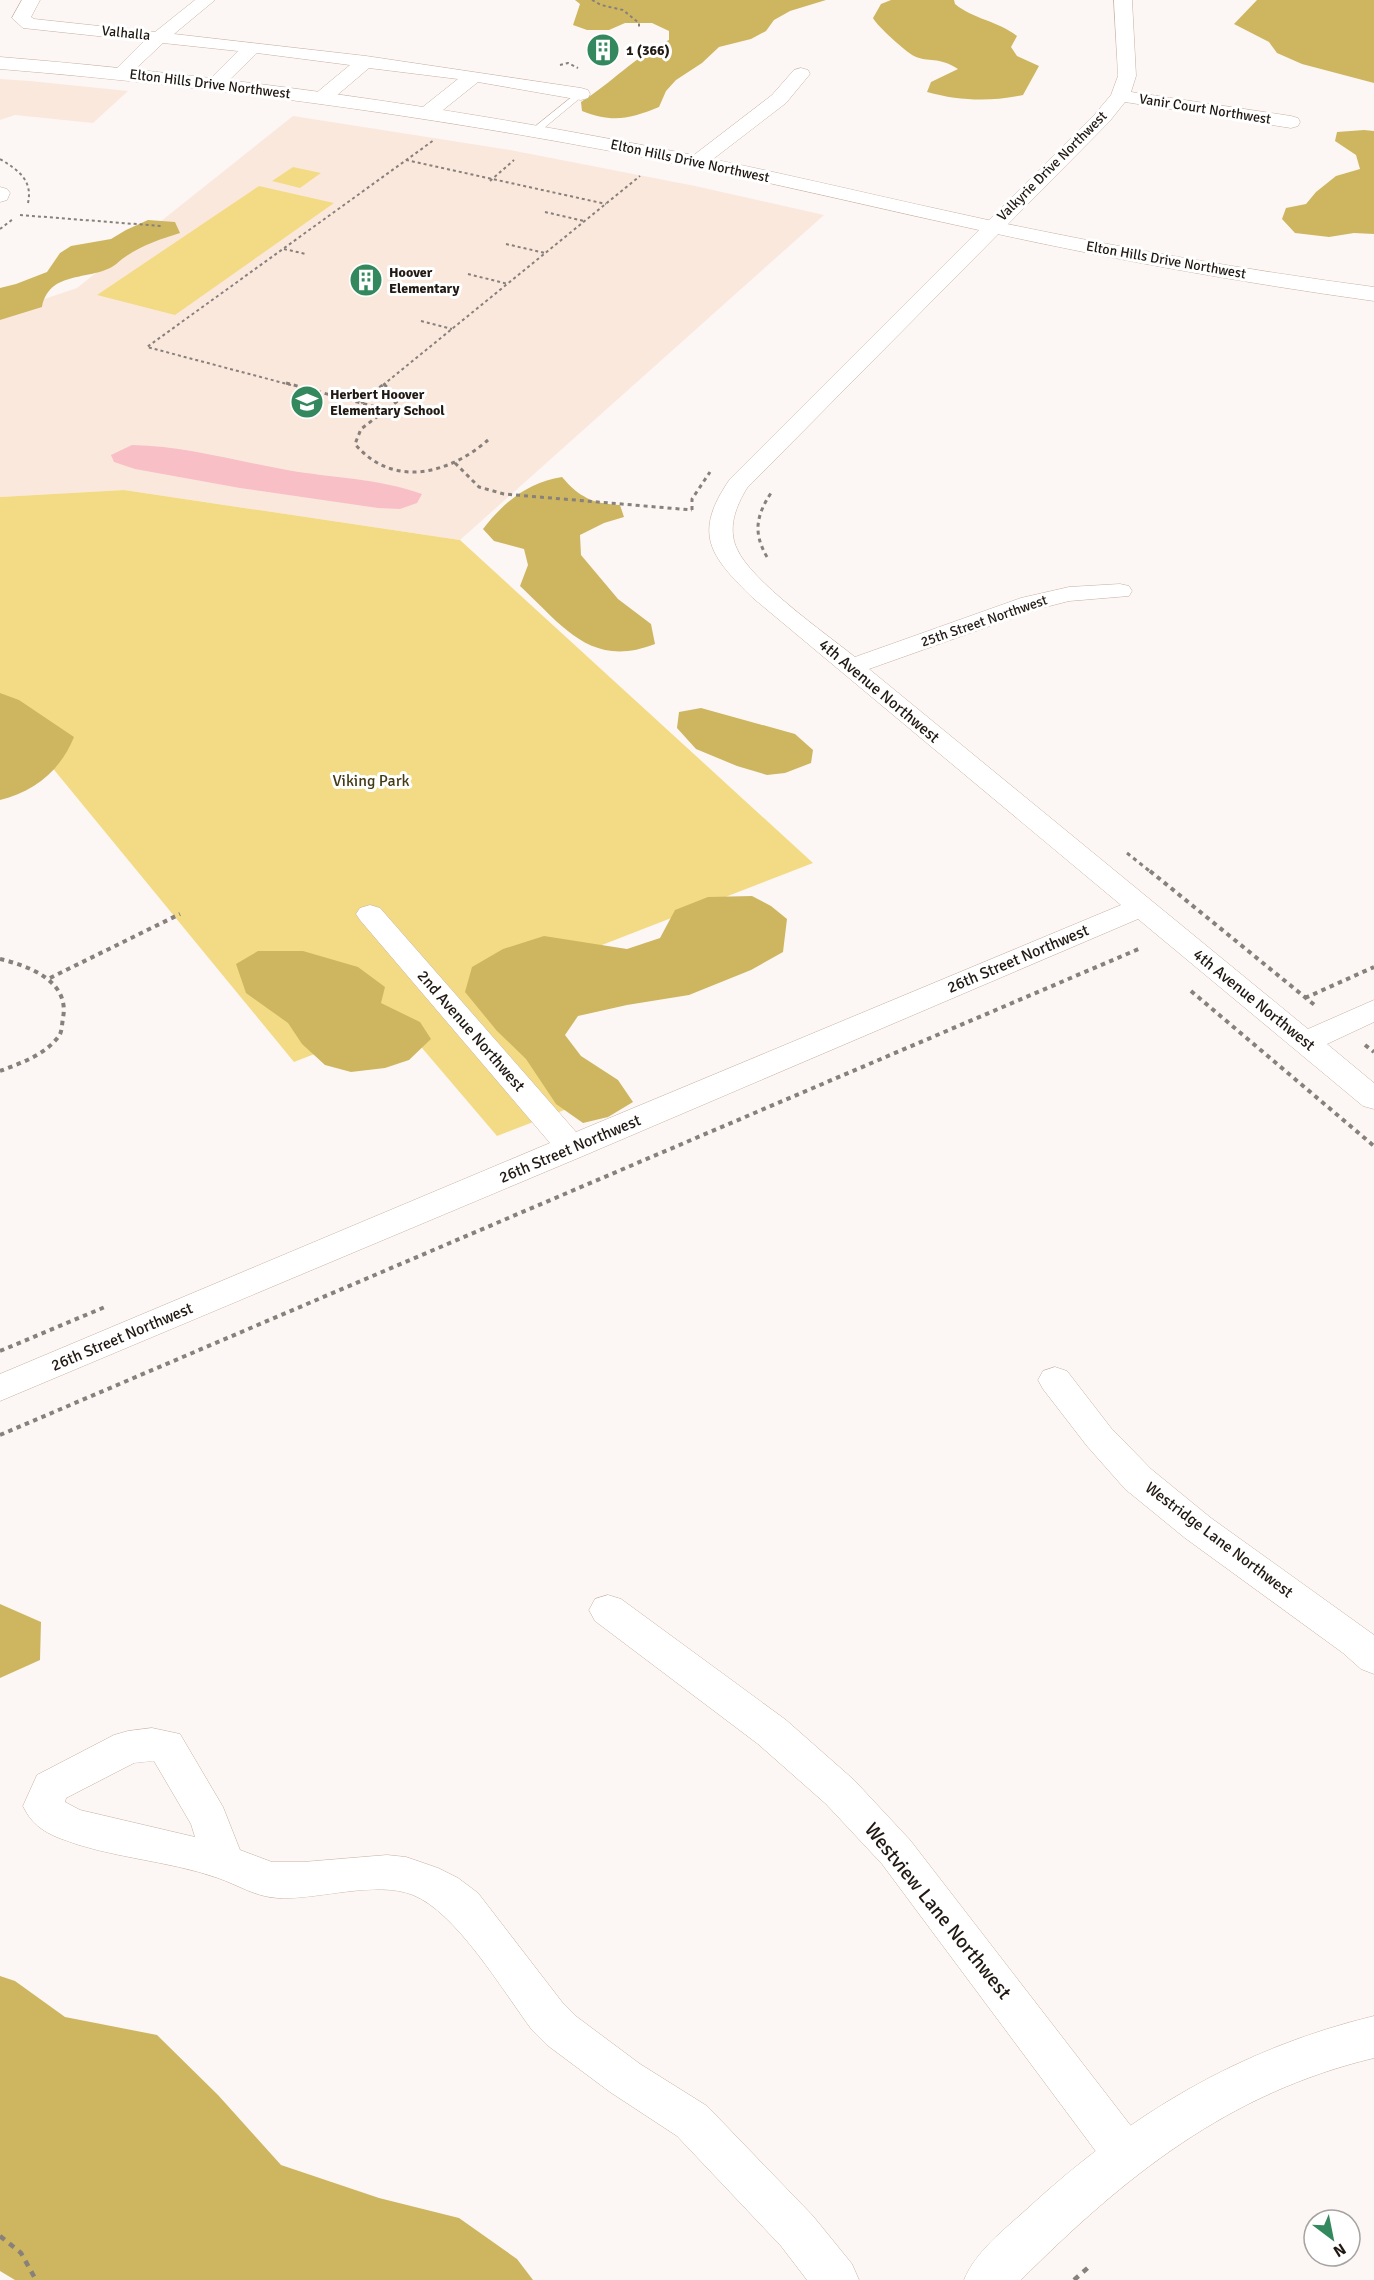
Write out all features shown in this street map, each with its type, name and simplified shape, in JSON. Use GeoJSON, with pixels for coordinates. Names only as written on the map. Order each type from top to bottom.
{"type":"FeatureCollection","features":[{"type":"Feature","properties":{"kind":"main road","name":"Elton Hills Drive Northwest"},"geometry":{"type":"LineString","coordinates":[[0,63],[121,73],[214,84],[535,130],[697,162],[991,227],[1198,267],[1374,294]]}},
{"type":"Feature","properties":{"kind":"main road"},"geometry":{"type":"LineString","coordinates":[[988,2280],[1047,2220],[1125,2154],[1200,2105],[1278,2067],[1342,2044],[1374,2037]]}},
{"type":"Feature","properties":{"kind":"street","name":"Valhalla"},"geometry":{"type":"LineString","coordinates":[[31,0],[21,18],[29,24],[160,36],[366,61],[581,94]]}},
{"type":"Feature","properties":{"kind":"street"},"geometry":{"type":"LineString","coordinates":[[121,73],[160,36],[206,0]]}},
{"type":"Feature","properties":{"kind":"street","name":"Valkyrie Drive Northwest"},"geometry":{"type":"LineString","coordinates":[[991,227],[1102,118],[1120,96],[1127,76],[1123,0]]}},
{"type":"Feature","properties":{"kind":"street"},"geometry":{"type":"LineString","coordinates":[[214,84],[253,47]]}},
{"type":"Feature","properties":{"kind":"street"},"geometry":{"type":"LineString","coordinates":[[322,98],[366,61]]}},
{"type":"Feature","properties":{"kind":"street"},"geometry":{"type":"LineString","coordinates":[[697,162],[779,99],[801,74]]}},
{"type":"Feature","properties":{"kind":"street"},"geometry":{"type":"LineString","coordinates":[[426,114],[474,76]]}},
{"type":"Feature","properties":{"kind":"street","name":"Vanir Court Northwest"},"geometry":{"type":"LineString","coordinates":[[1120,96],[1291,122]]}},
{"type":"Feature","properties":{"kind":"street","name":"4th Avenue Northwest"},"geometry":{"type":"LineString","coordinates":[[991,227],[738,484],[723,506],[720,528],[725,549],[741,572],[851,667],[1374,1099]]}},
{"type":"Feature","properties":{"kind":"street","name":"25th Street Northwest"},"geometry":{"type":"LineString","coordinates":[[851,667],[1030,603],[1068,594],[1120,591]]}},
{"type":"Feature","properties":{"kind":"street","name":"26th Street Northwest"},"geometry":{"type":"LineString","coordinates":[[0,1388],[1140,907]]}},
{"type":"Feature","properties":{"kind":"street","name":"2nd Avenue Northwest"},"geometry":{"type":"LineString","coordinates":[[370,914],[572,1148]]}},
{"type":"Feature","properties":{"kind":"street"},"geometry":{"type":"LineString","coordinates":[[1305,1042],[1374,1010]]}},
{"type":"Feature","properties":{"kind":"street","name":"Westridge Lane Northwest"},"geometry":{"type":"LineString","coordinates":[[1055,1380],[1099,1437],[1138,1479],[1198,1528],[1356,1642],[1374,1658]]}},
{"type":"Feature","properties":{"kind":"street","name":"Westview Lane Northwest"},"geometry":{"type":"LineString","coordinates":[[608,1610],[772,1732],[840,1792],[896,1852],[1125,2154]]}},
{"type":"Feature","properties":{"kind":"street"},"geometry":{"type":"LineString","coordinates":[[223,1861],[262,1878],[287,1881],[378,1872],[409,1874],[428,1881],[448,1893],[464,1906],[495,1946],[523,1988],[562,2031],[625,2078],[692,2121],[737,2165],[797,2231],[836,2280]]}},
{"type":"Feature","properties":{"kind":"lane","name":"Valhalla"},"geometry":{"type":"LineString","coordinates":[[535,130],[581,94]]}},
{"type":"Feature","properties":{"kind":"path"},"geometry":{"type":"LineString","coordinates":[[592,0],[601,5],[623,10],[639,23],[639,28]]}},
{"type":"Feature","properties":{"kind":"path"},"geometry":{"type":"LineString","coordinates":[[387,410],[147,347],[441,134]]}},
{"type":"Feature","properties":{"kind":"path"},"geometry":{"type":"LineString","coordinates":[[406,160],[607,204]]}},
{"type":"Feature","properties":{"kind":"path"},"geometry":{"type":"LineString","coordinates":[[491,180],[514,160]]}},
{"type":"Feature","properties":{"kind":"path"},"geometry":{"type":"LineString","coordinates":[[361,403],[645,171]]}},
{"type":"Feature","properties":{"kind":"path"},"geometry":{"type":"LineString","coordinates":[[545,212],[585,221]]}},
{"type":"Feature","properties":{"kind":"path"},"geometry":{"type":"LineString","coordinates":[[0,229],[20,215],[161,226]]}},
{"type":"Feature","properties":{"kind":"path"},"geometry":{"type":"LineString","coordinates":[[506,244],[546,253]]}},
{"type":"Feature","properties":{"kind":"path"},"geometry":{"type":"LineString","coordinates":[[283,249],[306,254]]}},
{"type":"Feature","properties":{"kind":"path"},"geometry":{"type":"LineString","coordinates":[[468,274],[508,284]]}},
{"type":"Feature","properties":{"kind":"path"},"geometry":{"type":"LineString","coordinates":[[421,321],[453,329]]}},
{"type":"Feature","properties":{"kind":"path"},"geometry":{"type":"LineString","coordinates":[[384,384],[399,400],[361,429],[354,444],[363,458],[386,470],[412,472],[446,467],[468,457],[488,440]]}},
{"type":"Feature","properties":{"kind":"path"},"geometry":{"type":"LineString","coordinates":[[455,463],[479,487],[504,494],[692,510]]}},
{"type":"Feature","properties":{"kind":"path"},"geometry":{"type":"LineString","coordinates":[[771,561],[759,545],[756,524],[760,509],[774,488]]}},
{"type":"Feature","properties":{"kind":"path"},"geometry":{"type":"LineString","coordinates":[[50,978],[180,914]]}},
{"type":"Feature","properties":{"kind":"path"},"geometry":{"type":"LineString","coordinates":[[0,1435],[1141,948]]}},
{"type":"Feature","properties":{"kind":"path"},"geometry":{"type":"LineString","coordinates":[[0,958],[22,964],[50,978],[65,1007],[60,1035],[34,1058],[0,1071]]}},
{"type":"Feature","properties":{"kind":"path"},"geometry":{"type":"LineString","coordinates":[[1305,998],[1374,967]]}},
{"type":"Feature","properties":{"kind":"path"},"geometry":{"type":"LineString","coordinates":[[1186,986],[1374,1146]]}},
{"type":"Feature","properties":{"kind":"path"},"geometry":{"type":"LineString","coordinates":[[1374,1046],[1370,1048],[1374,1052]]}},
{"type":"Feature","properties":{"kind":"path"},"geometry":{"type":"LineString","coordinates":[[0,2236],[21,2253],[36,2280]]}},
{"type":"Feature","properties":{"kind":"path"},"geometry":{"type":"LineString","coordinates":[[1074,2280],[1091,2265]]}},
{"type":"Feature","properties":{"kind":"shaded area"},"geometry":{"type":"Polygon","coordinates":[[[575,0],[826,0],[790,11],[774,20],[766,31],[751,39],[719,47],[702,63],[676,80],[666,91],[659,107],[630,117],[612,118],[582,111],[581,102],[645,54],[669,40],[669,31],[652,23],[625,23],[609,30],[587,30],[573,25],[580,4],[575,0]]]}},
{"type":"Feature","properties":{"kind":"shaded area"},"geometry":{"type":"Polygon","coordinates":[[[891,0],[954,0],[955,4],[962,9],[1017,36],[1011,47],[1017,56],[1039,66],[1023,95],[975,100],[927,92],[931,82],[958,69],[945,62],[914,56],[880,27],[873,18],[881,4],[891,0]]]}},
{"type":"Feature","properties":{"kind":"shaded area"},"geometry":{"type":"Polygon","coordinates":[[[1257,0],[1374,0],[1374,83],[1302,64],[1277,53],[1269,42],[1234,24],[1257,0]]]}},
{"type":"Feature","properties":{"kind":"shaded area"},"geometry":{"type":"Polygon","coordinates":[[[0,79],[128,91],[93,123],[15,115],[0,120],[0,79]]]}},
{"type":"Feature","properties":{"kind":"shaded area","name":"Herbert Hoover Elementary School"},"geometry":{"type":"Polygon","coordinates":[[[293,116],[510,150],[695,186],[824,215],[460,540],[124,490],[0,497],[0,314],[77,288],[293,116]]]}},
{"type":"Feature","properties":{"kind":"shaded area"},"geometry":{"type":"Polygon","coordinates":[[[1374,131],[1374,234],[1354,233],[1329,237],[1295,233],[1282,219],[1286,208],[1306,204],[1316,192],[1336,176],[1360,169],[1356,155],[1335,141],[1337,132],[1374,131]]]}},
{"type":"Feature","properties":{"kind":"shaded area"},"geometry":{"type":"Polygon","coordinates":[[[148,220],[175,222],[180,233],[138,249],[110,268],[60,282],[46,296],[42,307],[0,320],[0,288],[47,272],[60,253],[71,246],[111,239],[148,220]]]}},
{"type":"Feature","properties":{"kind":"shaded area"},"geometry":{"type":"Polygon","coordinates":[[[132,445],[190,451],[287,470],[372,481],[422,494],[417,503],[400,509],[378,508],[240,488],[135,469],[114,462],[111,455],[132,445]]]}},
{"type":"Feature","properties":{"kind":"shaded area"},"geometry":{"type":"Polygon","coordinates":[[[562,477],[574,490],[587,498],[620,505],[624,517],[604,523],[580,535],[581,555],[618,599],[651,624],[655,644],[633,650],[613,651],[595,647],[565,629],[520,586],[528,565],[524,549],[494,541],[483,529],[517,495],[538,484],[562,477]]]}},
{"type":"Feature","properties":{"kind":"shaded area"},"geometry":{"type":"Polygon","coordinates":[[[0,693],[19,700],[74,737],[62,760],[45,778],[24,791],[0,800],[0,693]]]}},
{"type":"Feature","properties":{"kind":"shaded area"},"geometry":{"type":"Polygon","coordinates":[[[701,708],[795,734],[813,750],[811,763],[785,773],[767,775],[737,766],[696,749],[677,728],[679,712],[701,708]]]}},
{"type":"Feature","properties":{"kind":"shaded area"},"geometry":{"type":"Polygon","coordinates":[[[752,896],[771,906],[787,919],[783,952],[751,970],[689,995],[578,1016],[565,1035],[581,1056],[618,1080],[633,1102],[608,1117],[583,1123],[556,1104],[526,1059],[497,1031],[465,992],[472,967],[503,949],[544,936],[627,949],[660,938],[675,910],[708,897],[752,896]]]}},
{"type":"Feature","properties":{"kind":"shaded area"},"geometry":{"type":"Polygon","coordinates":[[[258,951],[303,951],[358,967],[385,987],[381,1003],[420,1022],[431,1039],[409,1060],[385,1068],[351,1072],[325,1065],[302,1044],[288,1023],[246,993],[236,964],[258,951]]]}},
{"type":"Feature","properties":{"kind":"shaded area"},"geometry":{"type":"Polygon","coordinates":[[[0,1604],[41,1622],[40,1660],[0,1678],[0,1604]]]}},
{"type":"Feature","properties":{"kind":"shaded area"},"geometry":{"type":"Polygon","coordinates":[[[0,1976],[15,1981],[65,2017],[157,2035],[218,2095],[281,2165],[379,2198],[459,2218],[517,2259],[533,2280],[15,2280],[0,2271],[0,1976]]]}},
{"type":"Feature","properties":{"kind":"green space"},"geometry":{"type":"Polygon","coordinates":[[[293,167],[321,173],[300,188],[272,181],[293,167]]]}},
{"type":"Feature","properties":{"kind":"green space"},"geometry":{"type":"Polygon","coordinates":[[[259,186],[334,203],[175,315],[97,295],[259,186]]]}},
{"type":"Feature","properties":{"kind":"green space","name":"Viking Park"},"geometry":{"type":"Polygon","coordinates":[[[124,490],[460,540],[813,863],[489,989],[585,1102],[497,1136],[399,1021],[294,1062],[0,704],[0,497],[124,490]]]}},
{"type":"Feature","properties":{"kind":"place","name":"1 (366)"},"geometry":{"type":"Point","coordinates":[603,50]}},
{"type":"Feature","properties":{"kind":"place","name":"Hoover Elementary"},"geometry":{"type":"Point","coordinates":[366,280]}},
{"type":"Feature","properties":{"kind":"place","name":"Herbert Hoover Elementary School"},"geometry":{"type":"Point","coordinates":[307,402]}}]}
